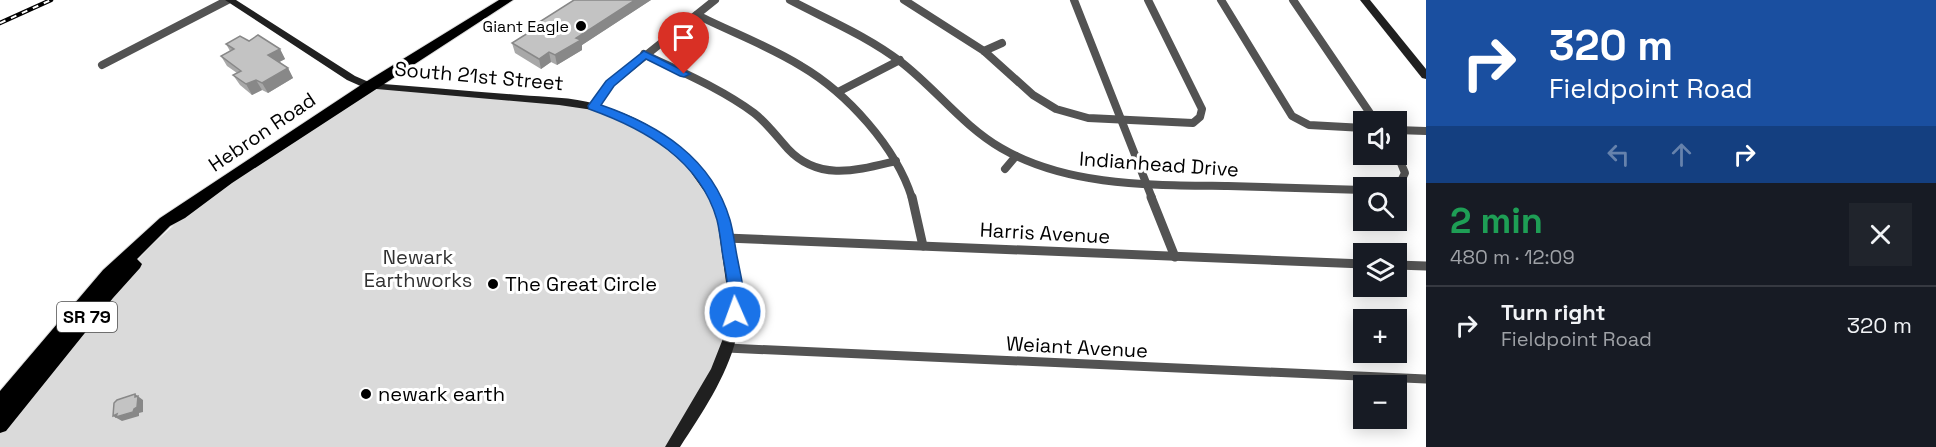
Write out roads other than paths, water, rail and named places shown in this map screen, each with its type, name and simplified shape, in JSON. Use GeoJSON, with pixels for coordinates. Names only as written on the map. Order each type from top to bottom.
{"type":"FeatureCollection","features":[{"type":"Feature","properties":{"kind":"highway","name":"Hebron Road"},"geometry":{"type":"LineString","coordinates":[[369,86],[382,70],[492,0]]}},
{"type":"Feature","properties":{"kind":"highway","name":"Hebron Road"},"geometry":{"type":"LineString","coordinates":[[0,404],[109,275],[158,227],[369,86],[507,0]]}},
{"type":"Feature","properties":{"kind":"highway","name":"Hebron Road"},"geometry":{"type":"LineString","coordinates":[[0,425],[107,293],[172,226],[180,214]]}},
{"type":"Feature","properties":{"kind":"main road"},"geometry":{"type":"LineString","coordinates":[[229,0],[351,78],[369,86]]}},
{"type":"Feature","properties":{"kind":"main road"},"geometry":{"type":"LineString","coordinates":[[1365,0],[1424,72]]}},
{"type":"Feature","properties":{"kind":"main road","name":"South 21st Street"},"geometry":{"type":"LineString","coordinates":[[369,86],[594,106],[656,134],[680,152],[700,174],[716,200],[724,221],[736,292],[735,312],[727,348],[710,384],[672,447]]}},
{"type":"Feature","properties":{"kind":"street"},"geometry":{"type":"LineString","coordinates":[[102,65],[229,0]]}},
{"type":"Feature","properties":{"kind":"street"},"geometry":{"type":"LineString","coordinates":[[594,106],[610,84],[644,54],[715,0]]}},
{"type":"Feature","properties":{"kind":"street","name":"Indianhead Drive"},"geometry":{"type":"LineString","coordinates":[[790,0],[849,30],[900,60],[968,124],[995,145],[1040,166],[1098,179],[1147,184],[1353,190]]}},
{"type":"Feature","properties":{"kind":"street"},"geometry":{"type":"LineString","coordinates":[[1074,0],[1175,256]]}},
{"type":"Feature","properties":{"kind":"street"},"geometry":{"type":"LineString","coordinates":[[909,1],[984,51],[1026,90],[1049,106],[1088,118],[1185,124],[1198,120],[1202,111],[1148,0]]}},
{"type":"Feature","properties":{"kind":"street"},"geometry":{"type":"LineString","coordinates":[[1221,0],[1292,116],[1309,124],[1353,127]]}},
{"type":"Feature","properties":{"kind":"street"},"geometry":{"type":"LineString","coordinates":[[1293,0],[1369,111]]}},
{"type":"Feature","properties":{"kind":"street"},"geometry":{"type":"LineString","coordinates":[[697,15],[803,67],[838,92],[877,132],[896,161],[915,204],[923,246]]}},
{"type":"Feature","properties":{"kind":"street"},"geometry":{"type":"LineString","coordinates":[[984,51],[1002,43]]}},
{"type":"Feature","properties":{"kind":"street"},"geometry":{"type":"LineString","coordinates":[[644,54],[716,89],[756,114],[800,160],[812,168],[843,172],[896,161]]}},
{"type":"Feature","properties":{"kind":"street"},"geometry":{"type":"LineString","coordinates":[[838,92],[900,60]]}},
{"type":"Feature","properties":{"kind":"street"},"geometry":{"type":"LineString","coordinates":[[1407,130],[1426,131]]}},
{"type":"Feature","properties":{"kind":"street"},"geometry":{"type":"LineString","coordinates":[[1005,169],[1016,156]]}},
{"type":"Feature","properties":{"kind":"street","name":"Harris Avenue"},"geometry":{"type":"LineString","coordinates":[[726,238],[1353,264]]}},
{"type":"Feature","properties":{"kind":"street"},"geometry":{"type":"LineString","coordinates":[[1407,265],[1426,266]]}},
{"type":"Feature","properties":{"kind":"street","name":"Weiant Avenue"},"geometry":{"type":"LineString","coordinates":[[727,348],[1426,379]]}},
{"type":"Feature","properties":{"kind":"railway"},"geometry":{"type":"LineString","coordinates":[[0,23],[51,0]]}},
{"type":"Feature","properties":{"kind":"place","name":"Giant Eagle"},"geometry":{"type":"Point","coordinates":[581,26]}},
{"type":"Feature","properties":{"kind":"place","name":"The Great Circle"},"geometry":{"type":"Point","coordinates":[493,284]}},
{"type":"Feature","properties":{"kind":"place","name":"newark earth"},"geometry":{"type":"Point","coordinates":[366,394]}},
{"type":"Feature","properties":{"kind":"park label","name":"Newark Earthworks"},"geometry":{"type":"Point","coordinates":[418,268]}}]}
